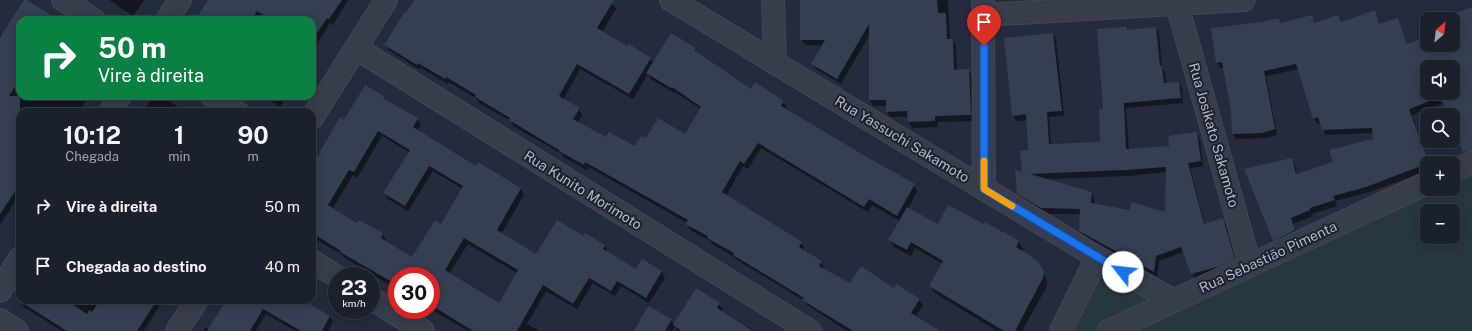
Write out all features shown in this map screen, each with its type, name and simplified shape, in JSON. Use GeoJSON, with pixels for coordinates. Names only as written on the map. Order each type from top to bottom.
{"type":"FeatureCollection","features":[{"type":"Feature","properties":{"kind":"street"},"geometry":{"type":"LineString","coordinates":[[63,0],[88,16]]}},
{"type":"Feature","properties":{"kind":"street"},"geometry":{"type":"LineString","coordinates":[[170,16],[180,0]]}},
{"type":"Feature","properties":{"kind":"street"},"geometry":{"type":"LineString","coordinates":[[316,112],[386,0]]}},
{"type":"Feature","properties":{"kind":"street","name":"Rua Yassuchi Sakamoto"},"geometry":{"type":"LineString","coordinates":[[671,0],[1097,257],[1174,301]]}},
{"type":"Feature","properties":{"kind":"street"},"geometry":{"type":"LineString","coordinates":[[774,0],[775,62]]}},
{"type":"Feature","properties":{"kind":"street"},"geometry":{"type":"LineString","coordinates":[[984,189],[984,7],[1177,4],[1244,0]]}},
{"type":"Feature","properties":{"kind":"street","name":"Rua Josikato Sakamoto"},"geometry":{"type":"LineString","coordinates":[[1177,4],[1250,265]]}},
{"type":"Feature","properties":{"kind":"street","name":"Rua Kunito Morimoto"},"geometry":{"type":"LineString","coordinates":[[356,48],[810,331]]}},
{"type":"Feature","properties":{"kind":"street"},"geometry":{"type":"LineString","coordinates":[[218,100],[231,108]]}},
{"type":"Feature","properties":{"kind":"street"},"geometry":{"type":"LineString","coordinates":[[1460,168],[1472,162]]}},
{"type":"Feature","properties":{"kind":"street","name":"Rua Sebastião Pimenta"},"geometry":{"type":"LineString","coordinates":[[1109,331],[1420,186]]}},
{"type":"Feature","properties":{"kind":"street"},"geometry":{"type":"LineString","coordinates":[[1061,331],[1097,257]]}},
{"type":"Feature","properties":{"kind":"street"},"geometry":{"type":"LineString","coordinates":[[316,264],[328,271]]}},
{"type":"Feature","properties":{"kind":"street"},"geometry":{"type":"LineString","coordinates":[[0,291],[16,265]]}},
{"type":"Feature","properties":{"kind":"street"},"geometry":{"type":"LineString","coordinates":[[177,331],[194,304]]}},
{"type":"Feature","properties":{"kind":"street"},"geometry":{"type":"LineString","coordinates":[[380,304],[423,331]]}},
{"type":"Feature","properties":{"kind":"street"},"geometry":{"type":"LineString","coordinates":[[0,320],[17,331]]}},
{"type":"Feature","properties":{"kind":"shaded area"},"geometry":{"type":"Polygon","coordinates":[[[1472,171],[1472,331],[1123,331],[1420,195],[1420,196],[1460,196],[1460,177],[1472,171]]]}},
{"type":"Feature","properties":{"kind":"shaded area"},"geometry":{"type":"Polygon","coordinates":[[[1098,262],[1167,301],[1101,331],[1065,331],[1098,262]]]}},
{"type":"Feature","properties":{"kind":"building"},"geometry":{"type":"Polygon","coordinates":[[[24,0],[27,0],[52,16],[16,16],[16,85],[9,96],[16,96],[16,100],[20,100],[20,108],[16,108],[16,190],[0,214],[0,37],[24,0]]]}},
{"type":"Feature","properties":{"kind":"building"},"geometry":{"type":"Polygon","coordinates":[[[208,0],[342,0],[329,19],[327,18],[316,35],[316,16],[265,16],[257,11],[254,16],[202,16],[199,14],[208,0]]]}},
{"type":"Feature","properties":{"kind":"building"},"geometry":{"type":"Polygon","coordinates":[[[414,0],[614,0],[597,28],[627,46],[629,44],[651,58],[629,94],[577,64],[559,96],[580,108],[573,119],[606,137],[609,132],[635,146],[641,136],[646,138],[658,118],[685,134],[701,107],[672,87],[671,88],[646,73],[671,33],[696,48],[694,50],[751,89],[755,82],[784,101],[781,106],[915,184],[897,216],[869,199],[864,207],[758,143],[744,164],[740,161],[722,192],[802,242],[799,247],[822,261],[819,266],[850,283],[861,266],[894,288],[896,284],[920,299],[911,313],[940,331],[853,331],[802,300],[804,298],[733,255],[734,253],[707,238],[708,236],[685,224],[688,220],[585,162],[584,165],[559,151],[509,120],[510,118],[475,97],[476,95],[446,77],[445,79],[418,63],[417,65],[384,45],[414,0]]]}},
{"type":"Feature","properties":{"kind":"building"},"geometry":{"type":"Polygon","coordinates":[[[800,0],[937,0],[938,13],[946,13],[947,39],[953,39],[954,70],[969,69],[971,115],[935,116],[935,121],[908,122],[907,111],[886,112],[886,100],[869,100],[869,24],[837,79],[811,64],[825,40],[800,40],[800,0]]]}},
{"type":"Feature","properties":{"kind":"building"},"geometry":{"type":"Polygon","coordinates":[[[1472,7],[1472,150],[1463,152],[1460,145],[1460,108],[1445,108],[1441,100],[1460,100],[1460,60],[1420,60],[1420,100],[1432,100],[1409,109],[1420,139],[1420,148],[1423,148],[1426,156],[1420,156],[1420,166],[1366,187],[1333,196],[1335,200],[1310,208],[1310,210],[1291,218],[1295,230],[1273,241],[1244,169],[1292,158],[1296,174],[1333,162],[1329,150],[1373,139],[1372,128],[1322,130],[1318,117],[1313,119],[1296,64],[1264,71],[1275,129],[1262,133],[1232,134],[1231,111],[1222,62],[1216,63],[1211,28],[1262,22],[1279,18],[1280,23],[1312,15],[1314,23],[1338,15],[1341,22],[1375,10],[1379,24],[1398,18],[1407,44],[1420,39],[1420,52],[1460,52],[1460,12],[1458,12],[1472,7]]]}},
{"type":"Feature","properties":{"kind":"building"},"geometry":{"type":"Polygon","coordinates":[[[1127,27],[1127,30],[1156,27],[1160,66],[1162,66],[1164,83],[1179,82],[1181,98],[1124,103],[1126,149],[1169,146],[1168,136],[1197,132],[1201,161],[1188,163],[1204,224],[1223,218],[1235,259],[1220,266],[1191,274],[1181,247],[1156,256],[1154,272],[1079,231],[1080,209],[1041,208],[1017,194],[1015,170],[1022,172],[1020,151],[1028,150],[1026,114],[1012,116],[1004,38],[1053,33],[1062,111],[1047,112],[1049,144],[1100,142],[1099,109],[1103,109],[1097,29],[1127,27]],[[1166,167],[1030,174],[1092,192],[1091,203],[1129,210],[1131,202],[1165,212],[1166,167]]]}},
{"type":"Feature","properties":{"kind":"building"},"geometry":{"type":"Polygon","coordinates":[[[365,85],[384,96],[383,98],[418,118],[413,127],[476,166],[478,162],[521,188],[497,230],[536,254],[557,220],[584,236],[585,233],[605,245],[603,249],[636,269],[642,259],[662,271],[646,298],[617,281],[611,291],[589,278],[573,304],[543,285],[517,331],[473,331],[440,311],[440,267],[388,267],[388,280],[380,275],[380,267],[366,267],[316,235],[316,159],[340,117],[344,120],[365,85]],[[378,131],[354,172],[349,170],[328,205],[357,223],[359,220],[383,233],[381,238],[412,257],[435,220],[441,224],[463,186],[429,166],[405,206],[383,193],[410,150],[378,131]],[[464,238],[445,270],[499,303],[518,270],[464,238]]]}},
{"type":"Feature","properties":{"kind":"building"},"geometry":{"type":"Polygon","coordinates":[[[948,205],[984,224],[985,222],[1002,232],[1003,231],[1019,241],[1016,247],[1032,257],[1042,267],[1044,273],[1043,278],[1015,331],[1004,331],[929,286],[943,261],[911,242],[907,250],[888,240],[907,207],[938,224],[948,205]]]}},
{"type":"Feature","properties":{"kind":"building"},"geometry":{"type":"Polygon","coordinates":[[[696,288],[720,303],[717,308],[753,331],[682,331],[673,325],[696,288]]]}},
{"type":"Feature","properties":{"kind":"building"},"geometry":{"type":"Polygon","coordinates":[[[24,304],[72,304],[87,314],[89,310],[92,312],[97,304],[154,304],[137,331],[67,331],[24,304]]]}},
{"type":"Feature","properties":{"kind":"building"},"geometry":{"type":"Polygon","coordinates":[[[224,304],[310,304],[328,315],[328,319],[322,331],[301,331],[263,309],[250,331],[207,331],[224,304]]]}},
{"type":"Feature","properties":{"kind":"building"},"geometry":{"type":"Polygon","coordinates":[[[648,306],[672,319],[665,331],[634,331],[648,306]]]}},
{"type":"Feature","properties":{"kind":"slow traffic"},"geometry":{"type":"LineString","coordinates":[[984,161],[984,189],[1012,206]]}},
{"type":"Feature","properties":{"kind":"route"},"geometry":{"type":"LineString","coordinates":[[984,46],[984,189],[1123,272]]}}]}
